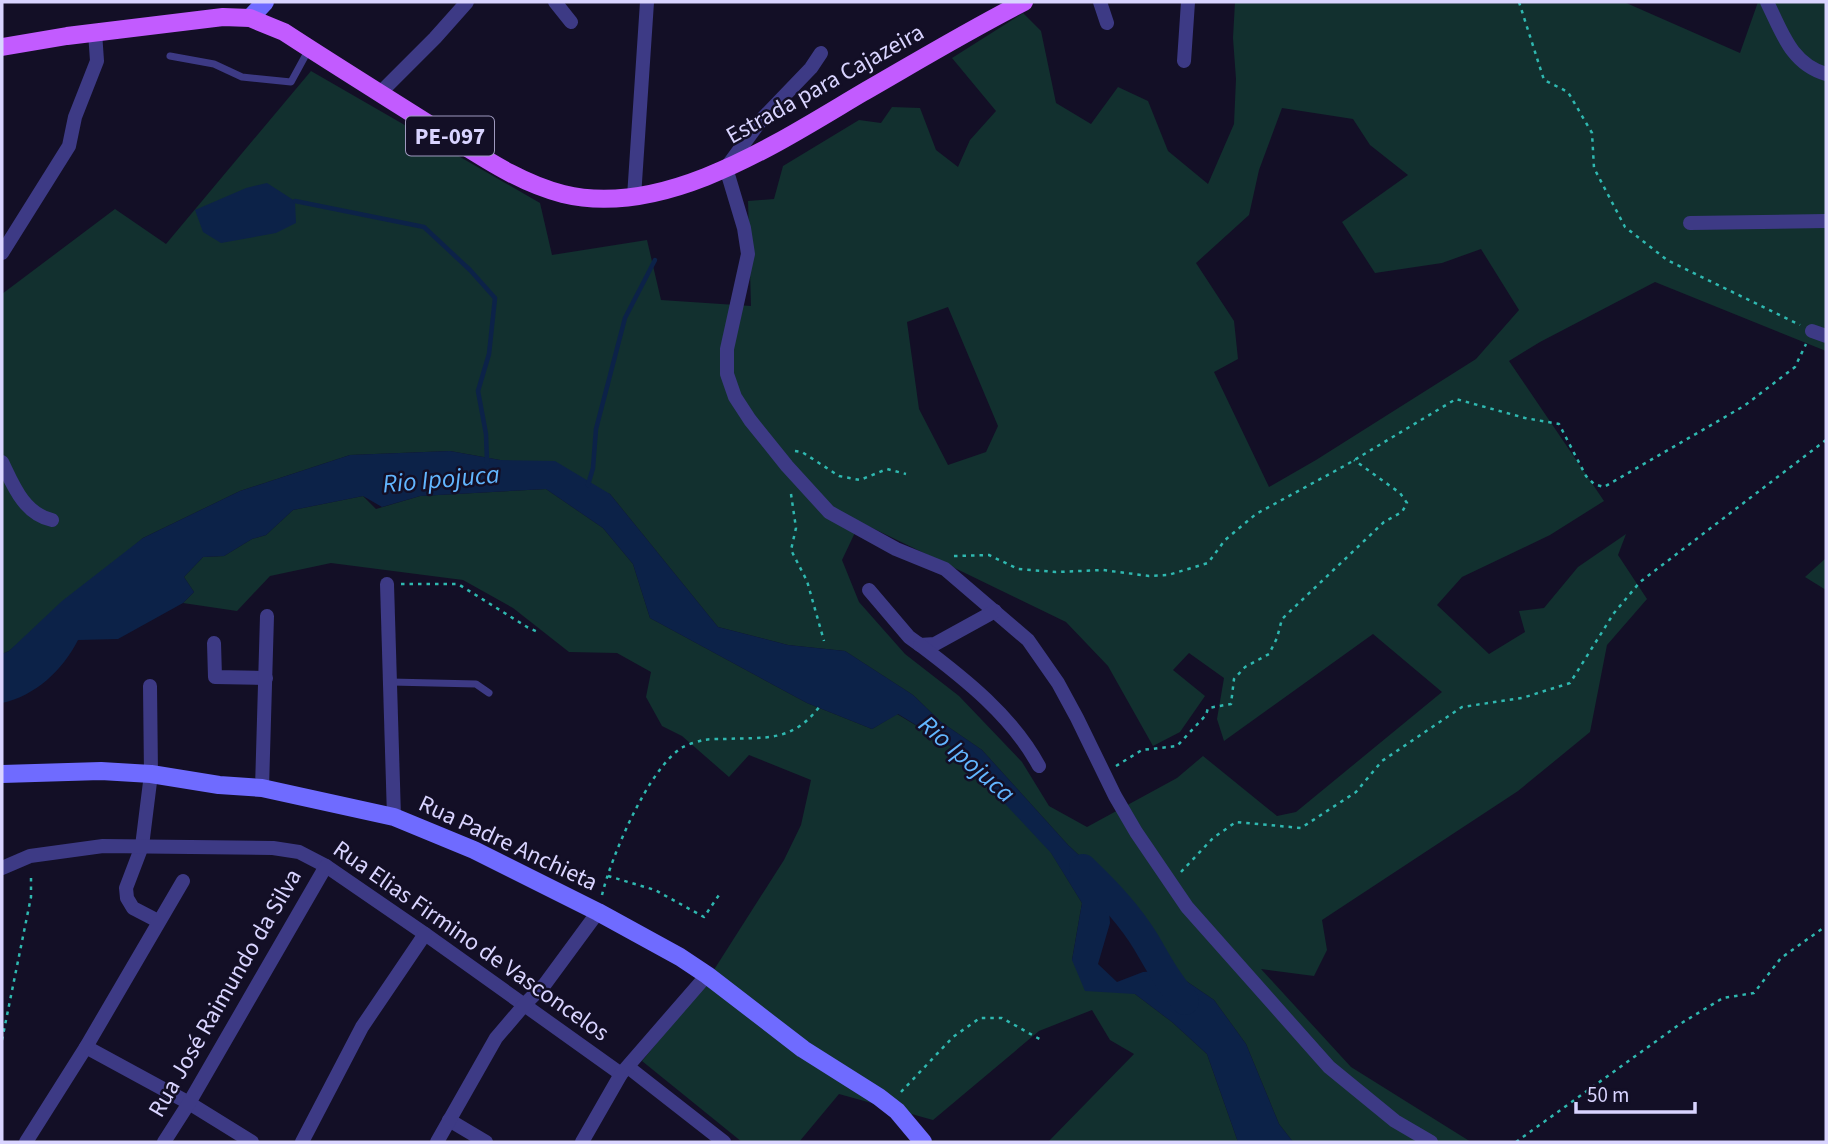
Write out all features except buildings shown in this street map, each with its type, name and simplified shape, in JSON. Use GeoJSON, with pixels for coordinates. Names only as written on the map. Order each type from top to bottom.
{"type":"FeatureCollection","features":[{"type":"Feature","properties":{"kind":"main road","name":"Estrada para Cajazeira"},"geometry":{"type":"LineString","coordinates":[[634,197],[676,187],[726,167],[804,127],[1024,2]]}},
{"type":"Feature","properties":{"kind":"main road","name":"PE-097"},"geometry":{"type":"LineString","coordinates":[[2,47],[95,32],[223,17],[250,18],[284,32],[490,162],[529,181],[564,194],[597,199],[634,197]]}},
{"type":"Feature","properties":{"kind":"street"},"geometry":{"type":"LineString","coordinates":[[250,18],[265,2]]}},
{"type":"Feature","properties":{"kind":"street"},"geometry":{"type":"LineString","coordinates":[[380,93],[467,2]]}},
{"type":"Feature","properties":{"kind":"street"},"geometry":{"type":"LineString","coordinates":[[555,2],[571,22]]}},
{"type":"Feature","properties":{"kind":"street"},"geometry":{"type":"LineString","coordinates":[[634,197],[646,2]]}},
{"type":"Feature","properties":{"kind":"street"},"geometry":{"type":"LineString","coordinates":[[1100,2],[1107,23]]}},
{"type":"Feature","properties":{"kind":"street"},"geometry":{"type":"LineString","coordinates":[[1184,61],[1188,2]]}},
{"type":"Feature","properties":{"kind":"street"},"geometry":{"type":"LineString","coordinates":[[1767,2],[1782,37],[1793,52],[1815,71],[1826,75]]}},
{"type":"Feature","properties":{"kind":"street"},"geometry":{"type":"LineString","coordinates":[[2,253],[69,146],[75,117],[97,61],[95,32]]}},
{"type":"Feature","properties":{"kind":"street"},"geometry":{"type":"LineString","coordinates":[[821,53],[811,68],[762,120],[726,167],[744,228],[748,254],[727,349],[727,374],[735,397],[787,466],[829,512],[896,549],[945,569],[1028,640],[1058,683],[1136,832],[1204,927],[1329,1067],[1395,1121],[1432,1142]]}},
{"type":"Feature","properties":{"kind":"street"},"geometry":{"type":"LineString","coordinates":[[1690,223],[1826,221]]}},
{"type":"Feature","properties":{"kind":"street"},"geometry":{"type":"LineString","coordinates":[[2,462],[24,503],[41,518],[52,520]]}},
{"type":"Feature","properties":{"kind":"street"},"geometry":{"type":"LineString","coordinates":[[387,584],[394,817]]}},
{"type":"Feature","properties":{"kind":"street"},"geometry":{"type":"LineString","coordinates":[[869,590],[909,637],[967,680],[1026,743],[1039,766]]}},
{"type":"Feature","properties":{"kind":"street"},"geometry":{"type":"LineString","coordinates":[[920,645],[935,644],[995,611]]}},
{"type":"Feature","properties":{"kind":"street"},"geometry":{"type":"LineString","coordinates":[[262,788],[267,617]]}},
{"type":"Feature","properties":{"kind":"street"},"geometry":{"type":"LineString","coordinates":[[214,643],[215,677],[265,678]]}},
{"type":"Feature","properties":{"kind":"street"},"geometry":{"type":"LineString","coordinates":[[150,686],[151,774],[142,846],[126,888],[127,898],[133,908],[158,921]]}},
{"type":"Feature","properties":{"kind":"street","name":"Rua Padre Anchieta"},"geometry":{"type":"LineString","coordinates":[[2,774],[101,771],[151,774],[219,785],[262,788],[394,817],[474,850],[598,912],[707,975],[803,1049],[897,1111],[923,1142]]}},
{"type":"Feature","properties":{"kind":"street","name":"Rua Elias Firmino de Vasconcelos"},"geometry":{"type":"LineString","coordinates":[[2,868],[30,856],[103,846],[273,848],[299,852],[326,866],[624,1070],[724,1142]]}},
{"type":"Feature","properties":{"kind":"street","name":"Rua José Raimundo da Silva"},"geometry":{"type":"LineString","coordinates":[[164,1142],[326,866]]}},
{"type":"Feature","properties":{"kind":"street"},"geometry":{"type":"LineString","coordinates":[[26,1142],[183,881]]}},
{"type":"Feature","properties":{"kind":"street"},"geometry":{"type":"LineString","coordinates":[[437,1142],[496,1038],[545,984],[598,912]]}},
{"type":"Feature","properties":{"kind":"street"},"geometry":{"type":"LineString","coordinates":[[302,1142],[362,1027],[425,934]]}},
{"type":"Feature","properties":{"kind":"street"},"geometry":{"type":"LineString","coordinates":[[582,1142],[624,1070],[707,975]]}},
{"type":"Feature","properties":{"kind":"street"},"geometry":{"type":"LineString","coordinates":[[86,1046],[189,1103],[252,1142]]}},
{"type":"Feature","properties":{"kind":"street"},"geometry":{"type":"LineString","coordinates":[[449,1120],[486,1142]]}},
{"type":"Feature","properties":{"kind":"lane"},"geometry":{"type":"LineString","coordinates":[[170,56],[214,64],[242,77],[291,82],[309,49]]}},
{"type":"Feature","properties":{"kind":"lane"},"geometry":{"type":"LineString","coordinates":[[390,682],[476,684],[489,693]]}},
{"type":"Feature","properties":{"kind":"path"},"geometry":{"type":"LineString","coordinates":[[952,556],[989,555],[1018,569],[1056,572],[1103,570],[1127,574],[1168,575],[1208,563],[1224,540],[1256,514],[1455,399],[1525,418],[1559,424],[1586,476],[1594,484],[1604,486],[1744,407],[1795,367],[1819,334],[1667,260],[1625,227],[1594,168],[1592,133],[1568,92],[1544,80],[1519,2]]}},
{"type":"Feature","properties":{"kind":"path"},"geometry":{"type":"LineString","coordinates":[[1168,880],[1185,870],[1213,838],[1236,822],[1301,828],[1356,792],[1382,761],[1462,706],[1522,698],[1570,683],[1614,613],[1640,582],[1826,440]]}},
{"type":"Feature","properties":{"kind":"path"},"geometry":{"type":"LineString","coordinates":[[774,450],[802,452],[839,476],[860,480],[887,470],[906,474]]}},
{"type":"Feature","properties":{"kind":"path"},"geometry":{"type":"LineString","coordinates":[[1104,773],[1142,751],[1177,746],[1206,715],[1208,708],[1231,704],[1234,679],[1245,667],[1269,654],[1278,638],[1282,619],[1384,522],[1402,512],[1407,503],[1400,493],[1353,460]]}},
{"type":"Feature","properties":{"kind":"path"},"geometry":{"type":"LineString","coordinates":[[787,466],[796,528],[791,550],[807,581],[824,640]]}},
{"type":"Feature","properties":{"kind":"path"},"geometry":{"type":"LineString","coordinates":[[387,584],[458,584],[541,633]]}},
{"type":"Feature","properties":{"kind":"path"},"geometry":{"type":"LineString","coordinates":[[598,912],[608,876],[630,823],[664,764],[683,747],[704,740],[783,736],[800,728],[820,706]]}},
{"type":"Feature","properties":{"kind":"path"},"geometry":{"type":"LineString","coordinates":[[2,1040],[31,897],[30,856]]}},
{"type":"Feature","properties":{"kind":"path"},"geometry":{"type":"LineString","coordinates":[[608,876],[655,890],[704,917],[719,895]]}},
{"type":"Feature","properties":{"kind":"path"},"geometry":{"type":"LineString","coordinates":[[1516,1142],[1680,1024],[1723,998],[1754,993],[1781,958],[1826,926]]}},
{"type":"Feature","properties":{"kind":"path"},"geometry":{"type":"LineString","coordinates":[[889,1105],[953,1037],[980,1018],[1002,1018],[1043,1041]]}},
{"type":"Feature","properties":{"kind":"green space"},"geometry":{"type":"Polygon","coordinates":[[[1235,2],[1624,2],[1740,53],[1758,2],[1826,2],[1826,351],[1655,282],[1509,361],[1604,501],[1550,535],[1462,577],[1437,605],[1489,654],[1525,632],[1519,611],[1544,608],[1578,567],[1626,534],[1618,555],[1647,599],[1607,645],[1590,732],[1518,791],[1322,920],[1327,950],[1314,976],[1261,969],[1351,1067],[1471,1142],[1293,1142],[1279,1124],[1246,1044],[1214,1000],[1170,970],[1121,894],[1068,845],[982,750],[941,722],[913,695],[845,651],[788,645],[718,627],[610,494],[500,460],[450,451],[350,455],[240,491],[143,538],[9,651],[2,654],[2,294],[115,209],[166,244],[311,71],[540,203],[552,255],[647,240],[661,300],[751,306],[748,201],[774,199],[783,166],[859,120],[881,123],[892,107],[920,108],[936,150],[958,167],[970,140],[996,111],[952,58],[1023,13],[1041,31],[1056,103],[1091,124],[1118,87],[1148,101],[1168,151],[1208,184],[1234,124],[1236,79],[1233,38],[1235,2]],[[1282,108],[1259,170],[1249,215],[1196,263],[1234,321],[1238,359],[1214,372],[1269,487],[1476,359],[1519,310],[1481,249],[1442,263],[1375,273],[1342,222],[1408,175],[1370,145],[1353,119],[1282,108]],[[948,307],[907,322],[919,409],[948,465],[986,452],[998,426],[948,307]],[[860,522],[842,560],[859,602],[905,654],[959,696],[1022,762],[1049,806],[1087,827],[1177,778],[1203,756],[1277,816],[1296,812],[1442,692],[1373,634],[1224,741],[1217,719],[1224,678],[1189,653],[1173,670],[1205,696],[1180,732],[1153,746],[1108,666],[1066,622],[860,522]]]}},
{"type":"Feature","properties":{"kind":"green space"},"geometry":{"type":"Polygon","coordinates":[[[546,489],[603,528],[633,564],[650,618],[807,703],[872,729],[897,714],[952,747],[1047,846],[1082,903],[1072,960],[1135,994],[1172,1022],[1207,1054],[1238,1142],[1048,1142],[1134,1054],[1110,1040],[1092,1010],[1039,1031],[933,1120],[839,1094],[799,1142],[742,1142],[642,1061],[703,987],[784,860],[801,825],[811,780],[749,755],[729,777],[682,736],[662,726],[646,697],[651,672],[617,653],[569,652],[513,608],[463,580],[331,563],[270,576],[237,611],[183,603],[194,592],[184,577],[203,557],[224,556],[252,539],[266,535],[293,510],[363,496],[376,509],[420,496],[546,489]]]}},
{"type":"Feature","properties":{"kind":"green space"},"geometry":{"type":"Polygon","coordinates":[[[1826,558],[1826,590],[1805,577],[1826,558]]]}},
{"type":"Feature","properties":{"kind":"water"},"geometry":{"type":"Polygon","coordinates":[[[267,183],[295,201],[296,223],[276,233],[221,243],[203,232],[195,210],[246,188],[267,183]]]}},
{"type":"Feature","properties":{"kind":"water"},"geometry":{"type":"Polygon","coordinates":[[[450,451],[500,460],[555,461],[610,494],[718,627],[788,645],[845,651],[913,695],[941,722],[982,750],[1068,845],[1107,881],[1110,923],[1098,964],[1117,982],[1143,972],[1170,970],[1214,1000],[1246,1044],[1279,1124],[1293,1142],[1238,1142],[1207,1054],[1172,1022],[1135,994],[1085,991],[1072,960],[1082,903],[1051,853],[952,747],[898,714],[872,729],[807,703],[650,618],[633,564],[603,528],[546,489],[420,496],[382,507],[363,496],[293,510],[266,535],[252,539],[224,556],[203,557],[184,577],[194,592],[183,603],[118,639],[78,640],[64,662],[47,680],[26,694],[2,703],[2,654],[9,651],[62,601],[143,538],[240,491],[350,455],[450,451]]]}},
{"type":"Feature","properties":{"kind":"waterway"},"geometry":{"type":"LineString","coordinates":[[295,201],[424,227],[470,270],[495,298],[489,354],[478,391],[486,434],[487,462]]}},
{"type":"Feature","properties":{"kind":"waterway"},"geometry":{"type":"LineString","coordinates":[[588,485],[593,468],[596,429],[625,318],[655,260]]}},
{"type":"Feature","properties":{"kind":"waterway","name":"Rio Ipojuca"},"geometry":{"type":"LineString","coordinates":[[1083,868],[1132,922],[1185,1001]]}}]}
